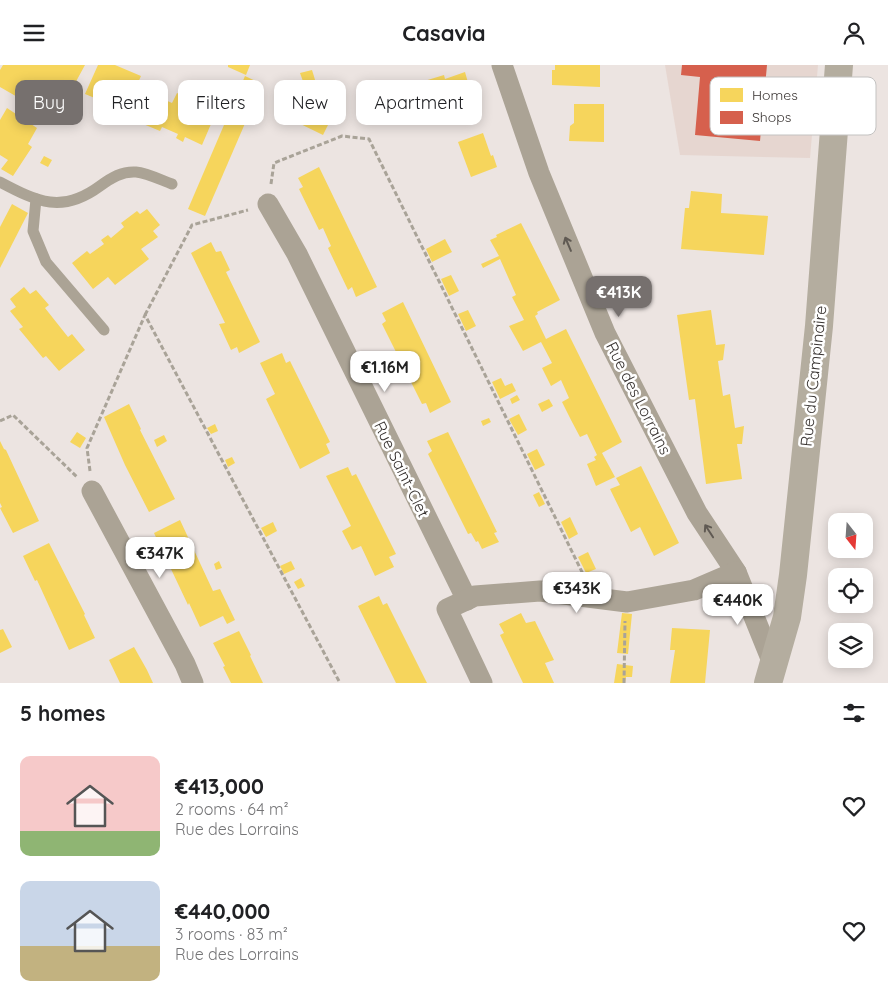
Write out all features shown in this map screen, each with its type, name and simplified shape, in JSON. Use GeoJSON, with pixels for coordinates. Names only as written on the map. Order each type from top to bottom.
{"type":"FeatureCollection","features":[{"type":"Feature","properties":{"kind":"main road","name":"Rue du Campinaire"},"geometry":{"type":"LineString","coordinates":[[771,675],[787,617],[794,566],[819,326],[834,135]]}},
{"type":"Feature","properties":{"kind":"street","name":"Rue des Lorrains"},"geometry":{"type":"LineString","coordinates":[[502,65],[539,173],[605,333],[697,513],[736,572],[771,675]]}},
{"type":"Feature","properties":{"kind":"street","name":"Rue Saint-Clet"},"geometry":{"type":"LineString","coordinates":[[268,204],[297,254],[467,600]]}},
{"type":"Feature","properties":{"kind":"street"},"geometry":{"type":"LineString","coordinates":[[92,491],[185,664],[193,683]]}},
{"type":"Feature","properties":{"kind":"street"},"geometry":{"type":"LineString","coordinates":[[482,683],[447,609],[475,596],[540,591],[628,602],[694,590],[736,572]]}},
{"type":"Feature","properties":{"kind":"lane"},"geometry":{"type":"LineString","coordinates":[[0,182],[36,199],[53,203],[72,202],[88,195],[122,173],[137,172],[172,184]]}},
{"type":"Feature","properties":{"kind":"lane"},"geometry":{"type":"LineString","coordinates":[[36,199],[33,231],[46,262],[104,330]]}},
{"type":"Feature","properties":{"kind":"path"},"geometry":{"type":"LineString","coordinates":[[92,491],[87,448],[145,315],[192,225],[268,204],[274,163],[342,136],[369,139],[595,598]]}},
{"type":"Feature","properties":{"kind":"path"},"geometry":{"type":"LineString","coordinates":[[145,315],[340,683]]}},
{"type":"Feature","properties":{"kind":"path"},"geometry":{"type":"LineString","coordinates":[[0,421],[13,415],[92,491]]}},
{"type":"Feature","properties":{"kind":"path"},"geometry":{"type":"LineString","coordinates":[[624,683],[628,602]]}},
{"type":"Feature","properties":{"kind":"shaded area"},"geometry":{"type":"Polygon","coordinates":[[[665,65],[818,65],[817,77],[710,77],[710,135],[812,135],[810,158],[680,155],[665,65]]]}},
{"type":"Feature","properties":{"kind":"building: Homes"},"geometry":{"type":"Polygon","coordinates":[[[3,65],[85,65],[77,80],[15,80],[15,96],[0,87],[0,70],[3,65]]]}},
{"type":"Feature","properties":{"kind":"building: Homes"},"geometry":{"type":"Polygon","coordinates":[[[98,65],[115,65],[141,76],[139,80],[93,80],[93,97],[85,94],[98,65]]]}},
{"type":"Feature","properties":{"kind":"building: Homes"},"geometry":{"type":"Polygon","coordinates":[[[228,65],[250,65],[246,75],[228,67],[228,65]]]}},
{"type":"Feature","properties":{"kind":"building: Homes"},"geometry":{"type":"Polygon","coordinates":[[[555,65],[600,65],[600,87],[552,85],[552,70],[555,70],[555,65]]]}},
{"type":"Feature","properties":{"kind":"building: Homes"},"geometry":{"type":"Polygon","coordinates":[[[312,70],[315,80],[302,80],[300,73],[312,70]]]}},
{"type":"Feature","properties":{"kind":"building: Homes"},"geometry":{"type":"Polygon","coordinates":[[[465,72],[467,80],[428,80],[444,75],[445,79],[465,72]]]}},
{"type":"Feature","properties":{"kind":"building: Homes"},"geometry":{"type":"Polygon","coordinates":[[[245,76],[254,80],[243,80],[245,76]]]}},
{"type":"Feature","properties":{"kind":"building: Homes"},"geometry":{"type":"Polygon","coordinates":[[[177,93],[178,125],[211,125],[202,145],[185,137],[183,142],[176,138],[178,134],[162,127],[160,131],[146,125],[168,125],[168,101],[172,103],[177,93]]]}},
{"type":"Feature","properties":{"kind":"building: Homes"},"geometry":{"type":"Polygon","coordinates":[[[574,104],[604,104],[604,142],[569,141],[570,126],[574,123],[574,104]]]}},
{"type":"Feature","properties":{"kind":"building: Homes"},"geometry":{"type":"Polygon","coordinates":[[[7,108],[15,113],[15,125],[32,125],[37,128],[28,144],[32,147],[13,176],[1,169],[8,160],[0,155],[0,120],[7,108]]]}},
{"type":"Feature","properties":{"kind":"building: Homes"},"geometry":{"type":"Polygon","coordinates":[[[224,125],[244,125],[205,216],[188,209],[224,125]]]}},
{"type":"Feature","properties":{"kind":"building: Homes"},"geometry":{"type":"Polygon","coordinates":[[[303,125],[328,125],[323,135],[303,125]]]}},
{"type":"Feature","properties":{"kind":"building: Homes"},"geometry":{"type":"Polygon","coordinates":[[[483,133],[497,167],[471,177],[458,142],[483,133]]]}},
{"type":"Feature","properties":{"kind":"building: Homes"},"geometry":{"type":"Polygon","coordinates":[[[44,156],[52,160],[48,167],[40,163],[44,156]]]}},
{"type":"Feature","properties":{"kind":"building: Homes"},"geometry":{"type":"Polygon","coordinates":[[[319,167],[377,287],[356,297],[352,287],[348,290],[328,248],[331,246],[323,228],[319,230],[299,189],[303,187],[298,178],[319,167]]]}},
{"type":"Feature","properties":{"kind":"building: Homes"},"geometry":{"type":"Polygon","coordinates":[[[691,191],[722,194],[721,213],[768,216],[764,255],[681,249],[685,208],[689,208],[691,191]]]}},
{"type":"Feature","properties":{"kind":"building: Homes"},"geometry":{"type":"Polygon","coordinates":[[[12,204],[28,213],[0,268],[0,227],[12,204]]]}},
{"type":"Feature","properties":{"kind":"building: Homes"},"geometry":{"type":"Polygon","coordinates":[[[147,209],[160,225],[153,231],[158,237],[141,249],[149,259],[115,285],[108,277],[93,289],[72,263],[87,251],[90,254],[104,244],[101,240],[108,235],[111,238],[124,227],[121,223],[137,211],[140,214],[147,209]]]}},
{"type":"Feature","properties":{"kind":"building: Homes"},"geometry":{"type":"Polygon","coordinates":[[[521,223],[560,300],[537,312],[538,314],[535,316],[546,339],[566,329],[622,442],[602,453],[615,477],[596,486],[587,464],[596,460],[594,457],[597,455],[587,434],[580,437],[562,402],[569,398],[561,380],[551,386],[542,368],[552,363],[541,342],[523,351],[509,326],[524,320],[512,297],[516,295],[500,259],[483,268],[481,264],[499,256],[490,240],[521,223]]]}},
{"type":"Feature","properties":{"kind":"building: Homes"},"geometry":{"type":"Polygon","coordinates":[[[445,239],[452,252],[432,262],[426,249],[445,239]]]}},
{"type":"Feature","properties":{"kind":"building: Homes"},"geometry":{"type":"Polygon","coordinates":[[[211,242],[216,252],[221,251],[230,270],[226,272],[260,342],[239,353],[237,347],[231,350],[219,324],[225,323],[191,253],[211,242]]]}},
{"type":"Feature","properties":{"kind":"building: Homes"},"geometry":{"type":"Polygon","coordinates":[[[451,275],[459,291],[449,296],[441,279],[451,275]]]}},
{"type":"Feature","properties":{"kind":"building: Homes"},"geometry":{"type":"Polygon","coordinates":[[[24,287],[30,294],[36,290],[49,305],[45,308],[68,337],[72,334],[85,350],[59,371],[46,356],[43,358],[19,329],[23,327],[10,311],[16,307],[10,299],[24,287]]]}},
{"type":"Feature","properties":{"kind":"building: Homes"},"geometry":{"type":"Polygon","coordinates":[[[403,302],[451,402],[430,413],[426,403],[422,404],[382,324],[386,321],[382,313],[403,302]]]}},
{"type":"Feature","properties":{"kind":"building: Homes"},"geometry":{"type":"Polygon","coordinates":[[[468,310],[476,326],[466,331],[458,314],[468,310]]]}},
{"type":"Feature","properties":{"kind":"building: Homes"},"geometry":{"type":"Polygon","coordinates":[[[711,310],[716,345],[725,344],[723,360],[718,361],[723,396],[730,394],[735,428],[744,426],[742,444],[737,444],[742,479],[706,484],[695,399],[689,400],[677,315],[711,310]]]}},
{"type":"Feature","properties":{"kind":"building: Homes"},"geometry":{"type":"Polygon","coordinates":[[[282,353],[286,363],[290,361],[330,442],[326,444],[330,453],[300,469],[266,399],[275,394],[260,363],[282,353]]]}},
{"type":"Feature","properties":{"kind":"building: Homes"},"geometry":{"type":"Polygon","coordinates":[[[501,378],[505,386],[512,383],[516,391],[500,399],[492,382],[501,378]]]}},
{"type":"Feature","properties":{"kind":"building: Homes"},"geometry":{"type":"Polygon","coordinates":[[[517,395],[520,400],[512,404],[510,399],[517,395]]]}},
{"type":"Feature","properties":{"kind":"building: Homes"},"geometry":{"type":"Polygon","coordinates":[[[549,399],[553,406],[542,412],[538,404],[549,399]]]}},
{"type":"Feature","properties":{"kind":"building: Homes"},"geometry":{"type":"Polygon","coordinates":[[[129,404],[175,499],[149,512],[125,465],[104,417],[129,404]]]}},
{"type":"Feature","properties":{"kind":"building: Homes"},"geometry":{"type":"Polygon","coordinates":[[[519,414],[527,430],[518,435],[509,419],[519,414]]]}},
{"type":"Feature","properties":{"kind":"building: Homes"},"geometry":{"type":"Polygon","coordinates":[[[489,418],[491,422],[483,426],[481,421],[489,418]]]}},
{"type":"Feature","properties":{"kind":"building: Homes"},"geometry":{"type":"Polygon","coordinates":[[[215,424],[218,431],[211,434],[207,428],[215,424]]]}},
{"type":"Feature","properties":{"kind":"building: Homes"},"geometry":{"type":"Polygon","coordinates":[[[77,432],[86,438],[80,448],[70,442],[77,432]]]}},
{"type":"Feature","properties":{"kind":"building: Homes"},"geometry":{"type":"Polygon","coordinates":[[[448,432],[497,532],[494,533],[499,542],[482,549],[471,533],[468,534],[428,454],[432,451],[427,441],[448,432]]]}},
{"type":"Feature","properties":{"kind":"building: Homes"},"geometry":{"type":"Polygon","coordinates":[[[164,435],[167,441],[157,447],[154,440],[164,435]]]}},
{"type":"Feature","properties":{"kind":"building: Homes"},"geometry":{"type":"Polygon","coordinates":[[[0,441],[39,521],[13,533],[0,508],[2,507],[0,503],[0,441]]]}},
{"type":"Feature","properties":{"kind":"building: Homes"},"geometry":{"type":"Polygon","coordinates":[[[537,449],[545,465],[535,470],[527,454],[537,449]]]}},
{"type":"Feature","properties":{"kind":"building: Homes"},"geometry":{"type":"Polygon","coordinates":[[[232,457],[235,463],[228,467],[225,460],[232,457]]]}},
{"type":"Feature","properties":{"kind":"building: Homes"},"geometry":{"type":"Polygon","coordinates":[[[641,466],[679,543],[654,556],[640,527],[631,532],[610,489],[620,485],[616,478],[641,466]]]}},
{"type":"Feature","properties":{"kind":"building: Homes"},"geometry":{"type":"Polygon","coordinates":[[[348,467],[352,476],[356,474],[396,554],[389,557],[394,567],[375,576],[361,546],[352,550],[342,531],[351,526],[326,476],[348,467]]]}},
{"type":"Feature","properties":{"kind":"building: Homes"},"geometry":{"type":"Polygon","coordinates":[[[539,492],[545,504],[539,507],[533,495],[539,492]]]}},
{"type":"Feature","properties":{"kind":"building: Homes"},"geometry":{"type":"Polygon","coordinates":[[[570,517],[578,534],[569,539],[561,522],[570,517]]]}},
{"type":"Feature","properties":{"kind":"building: Homes"},"geometry":{"type":"Polygon","coordinates":[[[180,520],[213,591],[220,589],[235,620],[227,624],[223,616],[200,627],[154,533],[180,520]]]}},
{"type":"Feature","properties":{"kind":"building: Homes"},"geometry":{"type":"Polygon","coordinates":[[[273,522],[277,531],[266,537],[261,528],[273,522]]]}},
{"type":"Feature","properties":{"kind":"building: Homes"},"geometry":{"type":"Polygon","coordinates":[[[49,543],[95,638],[69,650],[37,580],[35,581],[23,556],[49,543]]]}},
{"type":"Feature","properties":{"kind":"building: Homes"},"geometry":{"type":"Polygon","coordinates":[[[588,552],[596,569],[586,573],[578,557],[588,552]]]}},
{"type":"Feature","properties":{"kind":"building: Homes"},"geometry":{"type":"Polygon","coordinates":[[[219,561],[222,568],[216,570],[214,564],[219,561]]]}},
{"type":"Feature","properties":{"kind":"building: Homes"},"geometry":{"type":"Polygon","coordinates":[[[291,561],[295,569],[284,574],[280,566],[291,561]]]}},
{"type":"Feature","properties":{"kind":"building: Homes"},"geometry":{"type":"Polygon","coordinates":[[[301,578],[305,586],[298,589],[294,582],[301,578]]]}},
{"type":"Feature","properties":{"kind":"building: Homes"},"geometry":{"type":"Polygon","coordinates":[[[379,596],[383,605],[387,603],[427,683],[396,683],[358,606],[379,596]]]}},
{"type":"Feature","properties":{"kind":"building: Homes"},"geometry":{"type":"Polygon","coordinates":[[[521,613],[526,623],[535,621],[554,660],[545,663],[554,683],[523,683],[500,635],[504,633],[499,624],[521,613]]]}},
{"type":"Feature","properties":{"kind":"building: Homes"},"geometry":{"type":"Polygon","coordinates":[[[622,613],[632,614],[628,654],[617,653],[622,613]]]}},
{"type":"Feature","properties":{"kind":"building: Homes"},"geometry":{"type":"Polygon","coordinates":[[[672,628],[710,630],[705,683],[670,683],[675,650],[670,650],[672,628]]]}},
{"type":"Feature","properties":{"kind":"building: Homes"},"geometry":{"type":"Polygon","coordinates":[[[3,629],[12,647],[0,653],[0,630],[3,629]]]}},
{"type":"Feature","properties":{"kind":"building: Homes"},"geometry":{"type":"Polygon","coordinates":[[[239,631],[263,683],[231,683],[223,667],[225,666],[213,643],[239,631]]]}},
{"type":"Feature","properties":{"kind":"building: Homes"},"geometry":{"type":"Polygon","coordinates":[[[134,647],[153,683],[120,683],[109,660],[134,647]]]}},
{"type":"Feature","properties":{"kind":"building: Homes"},"geometry":{"type":"Polygon","coordinates":[[[617,664],[633,666],[632,677],[626,677],[625,683],[614,683],[617,664]]]}},
{"type":"Feature","properties":{"kind":"building: Shops"},"geometry":{"type":"Polygon","coordinates":[[[682,65],[767,65],[766,77],[710,77],[710,135],[761,135],[760,141],[695,135],[700,77],[681,75],[682,65]]]}}]}
